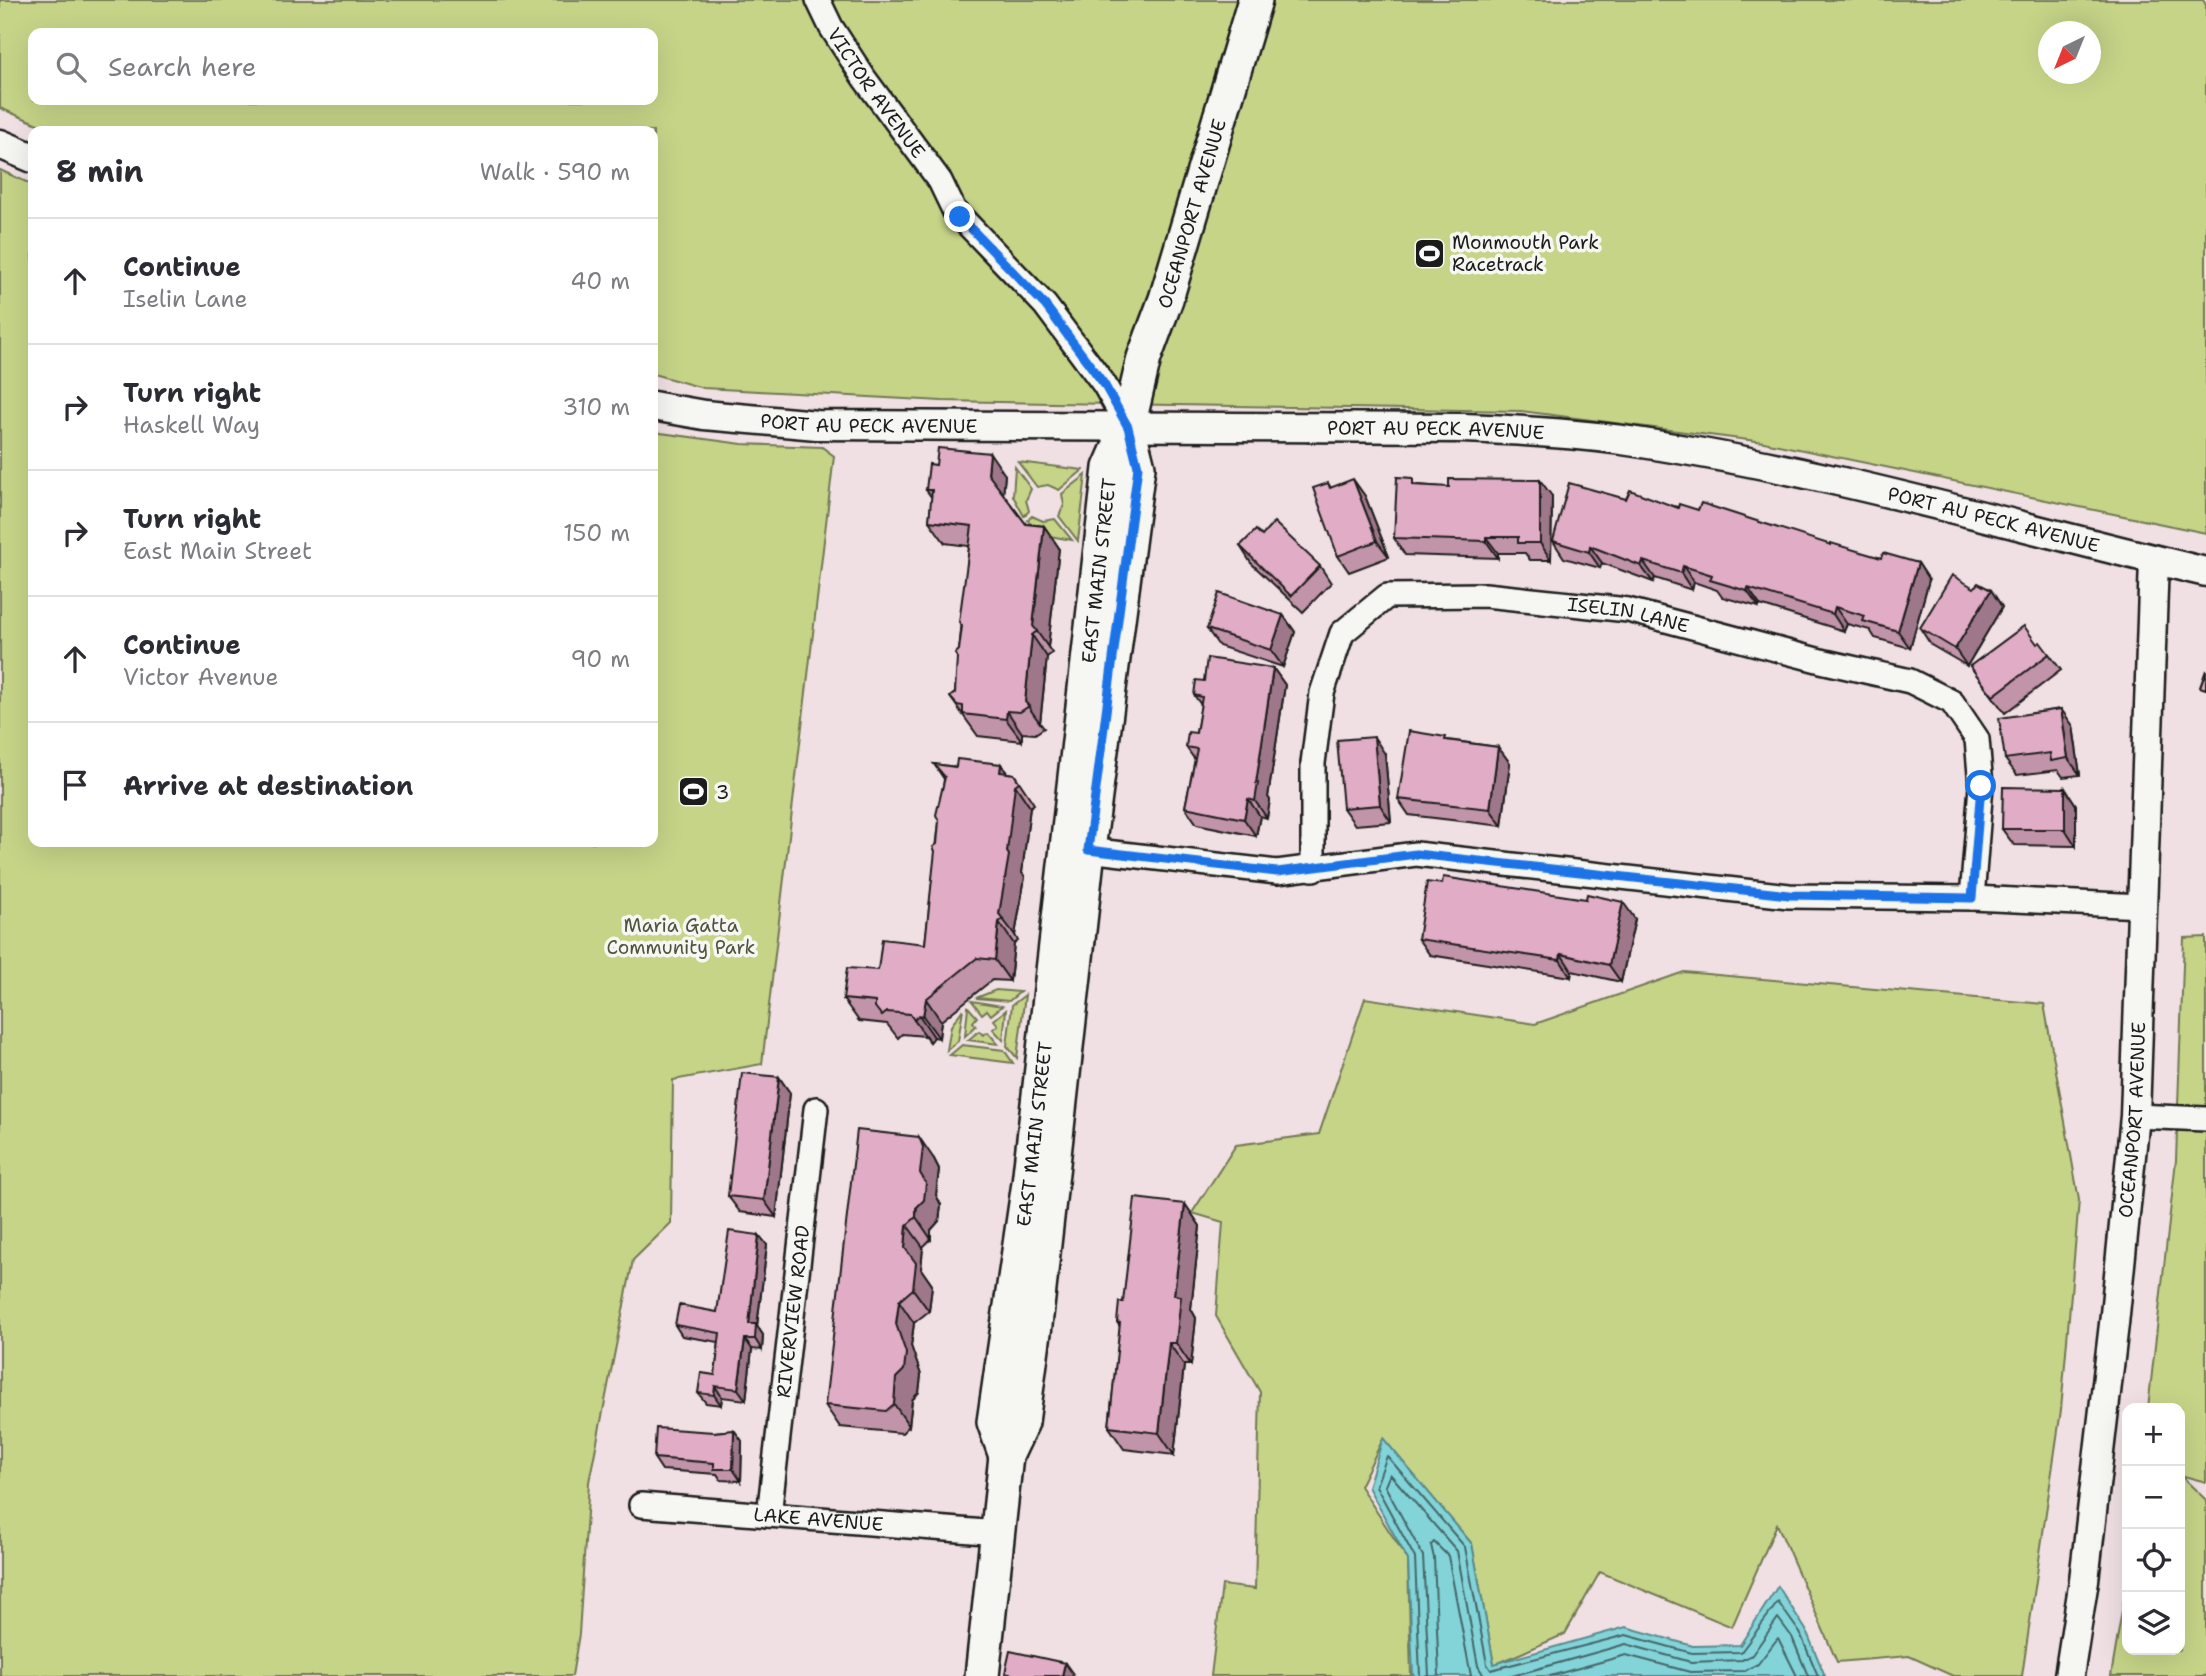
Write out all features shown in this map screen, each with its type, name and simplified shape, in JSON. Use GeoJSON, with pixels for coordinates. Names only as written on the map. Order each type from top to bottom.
{"type":"FeatureCollection","features":[{"type":"Feature","properties":{"kind":"main road","name":"OCEANPORT AVENUE"},"geometry":{"type":"LineString","coordinates":[[1128,427],[1144,358],[1166,299],[1255,0]]}},
{"type":"Feature","properties":{"kind":"main road","name":"EAST MAIN STREET"},"geometry":{"type":"LineString","coordinates":[[982,1676],[1006,1456],[1022,1422],[1088,850],[1138,467],[1128,427]]}},
{"type":"Feature","properties":{"kind":"main road","name":"EAST MAIN STREET"},"geometry":{"type":"LineString","coordinates":[[1006,1456],[994,1422],[1029,1183],[1110,468],[1128,427]]}},
{"type":"Feature","properties":{"kind":"street","name":"VICTOR AVENUE"},"geometry":{"type":"LineString","coordinates":[[818,0],[864,78],[899,130],[940,181],[960,217],[1045,305],[1104,384],[1128,427]]}},
{"type":"Feature","properties":{"kind":"street"},"geometry":{"type":"LineString","coordinates":[[0,144],[28,156]]}},
{"type":"Feature","properties":{"kind":"street","name":"PORT AU PECK AVENUE"},"geometry":{"type":"LineString","coordinates":[[658,407],[704,415],[817,425],[1463,428],[1620,440],[1809,475],[2206,572]]}},
{"type":"Feature","properties":{"kind":"street","name":"OCEANPORT AVENUE"},"geometry":{"type":"LineString","coordinates":[[2069,1676],[2084,1580],[2111,1351],[2135,1116],[2154,560]]}},
{"type":"Feature","properties":{"kind":"street","name":"ISELIN LANE"},"geometry":{"type":"LineString","coordinates":[[1314,869],[1313,763],[1322,693],[1342,633],[1387,596],[1485,595],[1628,610],[1821,661],[1910,681],[1952,702],[1977,739],[1981,786],[1972,898]]}},
{"type":"Feature","properties":{"kind":"street"},"geometry":{"type":"LineString","coordinates":[[1088,850],[1277,872],[1416,854],[1789,895],[1972,898],[2142,906]]}},
{"type":"Feature","properties":{"kind":"street","name":"RIVERVIEW ROAD"},"geometry":{"type":"LineString","coordinates":[[769,1515],[816,1109]]}},
{"type":"Feature","properties":{"kind":"street"},"geometry":{"type":"LineString","coordinates":[[2135,1116],[2206,1119]]}},
{"type":"Feature","properties":{"kind":"street","name":"LAKE AVENUE"},"geometry":{"type":"LineString","coordinates":[[640,1505],[998,1533]]}},
{"type":"Feature","properties":{"kind":"green space","name":"Monmouth Park Racetrack"},"geometry":{"type":"Polygon","coordinates":[[[0,0],[2203,0],[2206,5],[2206,533],[1764,442],[1521,411],[942,401],[703,388],[658,375],[658,126],[42,126],[0,108],[0,0]]]}},
{"type":"Feature","properties":{"kind":"green space","name":"Maria Gatta Community Park"},"geometry":{"type":"Polygon","coordinates":[[[0,170],[28,183],[28,847],[658,847],[658,433],[742,444],[822,447],[834,456],[762,1064],[673,1080],[671,1223],[633,1260],[589,1482],[579,1634],[572,1676],[0,1676],[0,170]]]}},
{"type":"Feature","properties":{"kind":"green space"},"geometry":{"type":"Polygon","coordinates":[[[1018,462],[1083,470],[1059,490],[1048,485],[1037,487],[1018,462]]]}},
{"type":"Feature","properties":{"kind":"green space"},"geometry":{"type":"Polygon","coordinates":[[[1015,467],[1031,489],[1026,500],[1029,511],[1024,516],[1013,496],[1015,467]]]}},
{"type":"Feature","properties":{"kind":"green space"},"geometry":{"type":"Polygon","coordinates":[[[1086,475],[1078,541],[1059,516],[1064,505],[1062,494],[1086,475]]]}},
{"type":"Feature","properties":{"kind":"green space"},"geometry":{"type":"Polygon","coordinates":[[[1032,516],[1043,521],[1055,519],[1072,540],[1044,535],[1027,520],[1032,516]]]}},
{"type":"Feature","properties":{"kind":"green space"},"geometry":{"type":"Polygon","coordinates":[[[2206,937],[2206,1482],[2185,1476],[2185,1403],[2149,1403],[2176,1160],[2184,938],[2206,937]]]}},
{"type":"Feature","properties":{"kind":"green space"},"geometry":{"type":"Polygon","coordinates":[[[1684,972],[2044,1004],[2079,1200],[2061,1410],[2022,1676],[1953,1676],[1909,1656],[1837,1662],[1777,1524],[1732,1627],[1600,1572],[1565,1634],[1494,1665],[1472,1544],[1383,1439],[1360,1486],[1408,1560],[1411,1676],[1211,1676],[1222,1585],[1255,1589],[1260,1392],[1216,1316],[1223,1222],[1192,1213],[1236,1145],[1319,1134],[1365,998],[1535,1024],[1684,972]]]}},
{"type":"Feature","properties":{"kind":"green space"},"geometry":{"type":"Polygon","coordinates":[[[996,990],[1020,992],[1009,1001],[976,998],[996,990]]]}},
{"type":"Feature","properties":{"kind":"green space"},"geometry":{"type":"Polygon","coordinates":[[[1025,995],[1017,1058],[1007,1046],[1012,1005],[1025,995]]]}},
{"type":"Feature","properties":{"kind":"green space"},"geometry":{"type":"Polygon","coordinates":[[[972,1001],[1002,1006],[991,1015],[987,1010],[982,1014],[972,1001]]]}},
{"type":"Feature","properties":{"kind":"green space"},"geometry":{"type":"Polygon","coordinates":[[[968,1007],[977,1017],[973,1022],[976,1026],[965,1036],[968,1007]]]}},
{"type":"Feature","properties":{"kind":"green space"},"geometry":{"type":"Polygon","coordinates":[[[963,1009],[958,1041],[947,1050],[951,1026],[963,1009]]]}},
{"type":"Feature","properties":{"kind":"green space"},"geometry":{"type":"Polygon","coordinates":[[[1006,1010],[1003,1040],[993,1029],[998,1025],[994,1020],[1006,1010]]]}},
{"type":"Feature","properties":{"kind":"green space"},"geometry":{"type":"Polygon","coordinates":[[[979,1031],[983,1035],[988,1032],[998,1044],[968,1040],[979,1031]]]}},
{"type":"Feature","properties":{"kind":"green space"},"geometry":{"type":"Polygon","coordinates":[[[962,1045],[1004,1050],[1013,1063],[950,1055],[962,1045]]]}},
{"type":"Feature","properties":{"kind":"green space"},"geometry":{"type":"Polygon","coordinates":[[[2185,1480],[2206,1500],[2206,1676],[2111,1676],[2122,1611],[2122,1655],[2185,1655],[2185,1480]]]}},
{"type":"Feature","properties":{"kind":"water"},"geometry":{"type":"Polygon","coordinates":[[[1383,1438],[1472,1544],[1494,1664],[1626,1627],[1693,1646],[1740,1645],[1778,1586],[1806,1630],[1825,1676],[1413,1676],[1408,1560],[1368,1487],[1383,1438]]]}},
{"type":"Feature","properties":{"kind":"building"},"geometry":{"type":"Polygon","coordinates":[[[938,448],[990,453],[988,474],[1026,524],[1044,526],[1033,626],[1037,631],[1032,635],[1025,702],[1029,706],[1020,712],[1007,711],[1006,719],[963,714],[963,706],[957,705],[950,697],[955,693],[955,654],[959,650],[962,626],[959,622],[972,526],[929,521],[932,490],[926,490],[929,464],[936,465],[938,448]]]}},
{"type":"Feature","properties":{"kind":"building"},"geometry":{"type":"Polygon","coordinates":[[[1397,477],[1413,478],[1413,485],[1449,487],[1449,479],[1540,480],[1540,543],[1518,543],[1518,537],[1486,537],[1486,541],[1394,538],[1397,477]]]}},
{"type":"Feature","properties":{"kind":"building"},"geometry":{"type":"Polygon","coordinates":[[[1353,479],[1377,541],[1338,556],[1313,488],[1328,483],[1330,488],[1353,479]]]}},
{"type":"Feature","properties":{"kind":"building"},"geometry":{"type":"Polygon","coordinates":[[[1569,483],[1626,499],[1630,490],[1678,508],[1679,504],[1698,510],[1701,503],[1831,545],[1881,558],[1883,553],[1918,563],[1898,631],[1863,621],[1865,616],[1835,607],[1833,614],[1748,588],[1747,591],[1710,580],[1712,575],[1683,566],[1681,573],[1643,561],[1641,566],[1590,546],[1589,552],[1553,541],[1569,483]]]}},
{"type":"Feature","properties":{"kind":"building"},"geometry":{"type":"Polygon","coordinates":[[[1274,522],[1320,566],[1291,596],[1240,546],[1256,530],[1262,536],[1274,522]]]}},
{"type":"Feature","properties":{"kind":"building"},"geometry":{"type":"Polygon","coordinates":[[[1952,575],[1974,588],[1978,583],[1991,590],[1955,649],[1920,628],[1952,575]]]}},
{"type":"Feature","properties":{"kind":"building"},"geometry":{"type":"Polygon","coordinates":[[[1219,593],[1283,615],[1271,650],[1207,629],[1219,593]]]}},
{"type":"Feature","properties":{"kind":"building"},"geometry":{"type":"Polygon","coordinates":[[[2024,626],[2037,644],[2040,642],[2049,654],[1993,696],[1970,666],[2024,626]]]}},
{"type":"Feature","properties":{"kind":"building"},"geometry":{"type":"Polygon","coordinates":[[[1207,658],[1273,668],[1255,801],[1248,799],[1244,819],[1185,807],[1197,749],[1186,747],[1188,732],[1196,733],[1202,697],[1194,695],[1196,680],[1204,681],[1207,658]]]}},
{"type":"Feature","properties":{"kind":"building"},"geometry":{"type":"Polygon","coordinates":[[[2206,670],[2206,689],[2200,687],[2206,670]]]}},
{"type":"Feature","properties":{"kind":"building"},"geometry":{"type":"Polygon","coordinates":[[[2061,709],[2068,758],[2051,761],[2050,753],[2005,759],[1999,718],[2061,709]]]}},
{"type":"Feature","properties":{"kind":"building"},"geometry":{"type":"Polygon","coordinates":[[[1409,731],[1446,737],[1445,740],[1498,747],[1490,809],[1398,799],[1409,731]]]}},
{"type":"Feature","properties":{"kind":"building"},"geometry":{"type":"Polygon","coordinates":[[[1374,737],[1380,805],[1343,808],[1337,740],[1374,737]]]}},
{"type":"Feature","properties":{"kind":"building"},"geometry":{"type":"Polygon","coordinates":[[[957,759],[1001,764],[1000,772],[1014,774],[1019,782],[1015,785],[1007,852],[1009,855],[999,914],[1003,919],[999,922],[995,960],[977,958],[926,999],[923,1016],[919,1015],[914,1020],[910,1014],[887,1012],[882,1016],[875,1007],[875,1002],[843,999],[847,968],[878,970],[882,939],[925,944],[935,851],[933,847],[937,844],[939,821],[936,815],[945,777],[934,764],[956,767],[957,759]]]}},
{"type":"Feature","properties":{"kind":"building"},"geometry":{"type":"Polygon","coordinates":[[[2003,787],[2065,788],[2065,829],[2002,829],[2003,787]]]}},
{"type":"Feature","properties":{"kind":"building"},"geometry":{"type":"Polygon","coordinates":[[[1443,877],[1586,899],[1587,894],[1623,902],[1609,965],[1561,954],[1560,960],[1418,939],[1427,882],[1442,884],[1443,877]]]}},
{"type":"Feature","properties":{"kind":"building"},"geometry":{"type":"Polygon","coordinates":[[[742,1073],[779,1077],[764,1200],[728,1196],[742,1073]]]}},
{"type":"Feature","properties":{"kind":"building"},"geometry":{"type":"Polygon","coordinates":[[[857,1130],[919,1137],[923,1147],[920,1173],[926,1183],[924,1200],[916,1208],[916,1217],[907,1225],[905,1248],[916,1263],[913,1289],[899,1301],[896,1324],[906,1353],[904,1370],[896,1378],[894,1404],[886,1411],[825,1405],[857,1130]]]}},
{"type":"Feature","properties":{"kind":"building"},"geometry":{"type":"Polygon","coordinates":[[[1135,1198],[1185,1204],[1174,1295],[1181,1296],[1176,1343],[1169,1343],[1159,1433],[1109,1427],[1120,1323],[1117,1322],[1119,1302],[1123,1302],[1135,1198]]]}},
{"type":"Feature","properties":{"kind":"building"},"geometry":{"type":"Polygon","coordinates":[[[729,1231],[759,1235],[749,1324],[756,1324],[755,1339],[745,1339],[738,1389],[715,1386],[714,1395],[698,1393],[701,1373],[715,1375],[720,1333],[675,1325],[679,1305],[717,1312],[729,1231]]]}},
{"type":"Feature","properties":{"kind":"building"},"geometry":{"type":"Polygon","coordinates":[[[656,1428],[714,1432],[734,1430],[733,1469],[714,1469],[714,1463],[654,1458],[656,1428]]]}},
{"type":"Feature","properties":{"kind":"building"},"geometry":{"type":"Polygon","coordinates":[[[1010,1651],[1065,1663],[1062,1676],[1017,1676],[1005,1673],[1010,1651]]]}},
{"type":"Feature","properties":{"kind":"place","name":"Monmouth Park Racetrack"},"geometry":{"type":"Point","coordinates":[1429,253]}},
{"type":"Feature","properties":{"kind":"place","name":"3"},"geometry":{"type":"Point","coordinates":[693,792]}},
{"type":"Feature","properties":{"kind":"route"},"geometry":{"type":"LineString","coordinates":[[960,217],[1045,305],[1104,384],[1128,427],[1138,467],[1088,850],[1277,872],[1416,854],[1789,895],[1884,899],[1972,898],[1981,786]]}}]}
